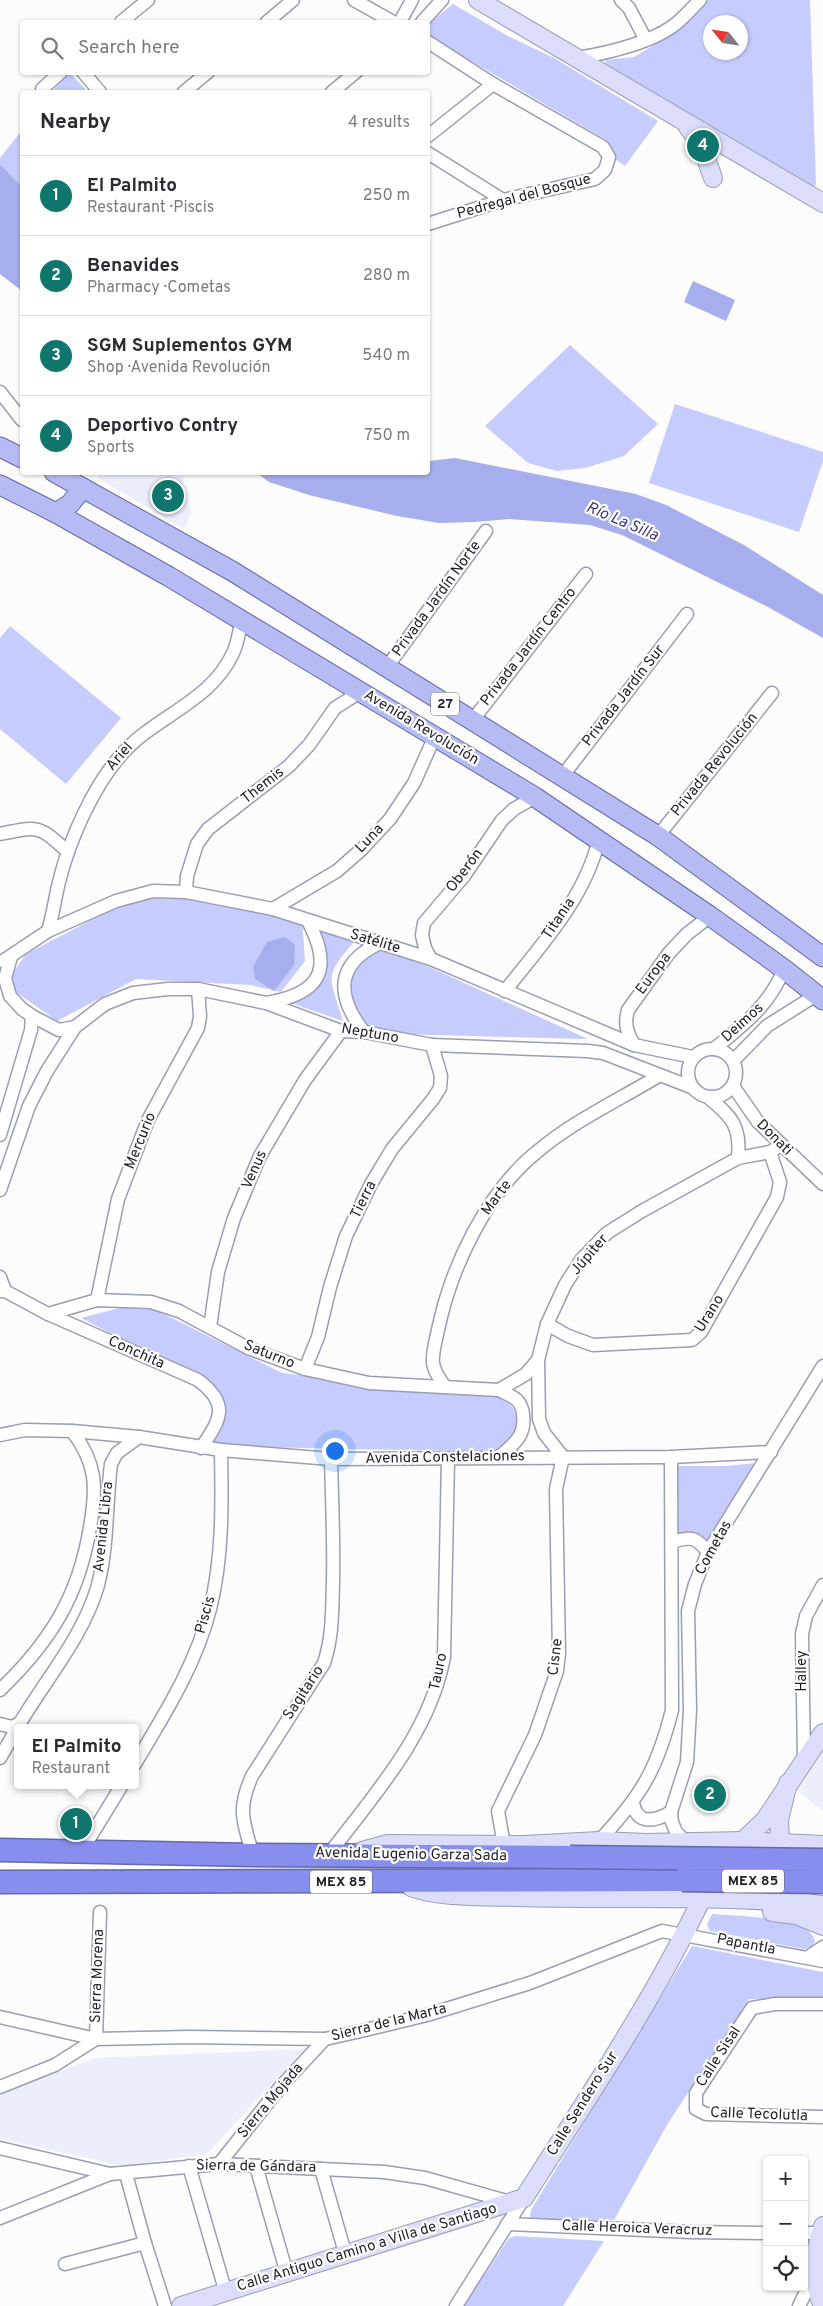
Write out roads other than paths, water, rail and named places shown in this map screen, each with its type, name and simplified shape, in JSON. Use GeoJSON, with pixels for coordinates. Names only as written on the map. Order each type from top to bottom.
{"type":"FeatureCollection","features":[{"type":"Feature","properties":{"kind":"highway","name":"Avenida Eugenio Garza Sada"},"geometry":{"type":"LineString","coordinates":[[0,1850],[253,1855],[354,1854],[823,1860]]}},
{"type":"Feature","properties":{"kind":"highway","name":"Avenida Eugenio Garza Sada"},"geometry":{"type":"LineString","coordinates":[[0,1882],[682,1880],[823,1882]]}},
{"type":"Feature","properties":{"kind":"main road"},"geometry":{"type":"LineString","coordinates":[[478,0],[685,123],[823,202]]}},
{"type":"Feature","properties":{"kind":"main road"},"geometry":{"type":"LineString","coordinates":[[685,123],[701,144],[713,178]]}},
{"type":"Feature","properties":{"kind":"main road"},"geometry":{"type":"LineString","coordinates":[[0,447],[20,457]]}},
{"type":"Feature","properties":{"kind":"main road","name":"27"},"geometry":{"type":"LineString","coordinates":[[59,475],[232,571],[658,836],[823,957]]}},
{"type":"Feature","properties":{"kind":"main road","name":"Avenida Revolución"},"geometry":{"type":"LineString","coordinates":[[0,485],[56,512],[242,620],[434,738],[535,797],[710,916],[784,969],[819,997]]}},
{"type":"Feature","properties":{"kind":"main road"},"geometry":{"type":"LineString","coordinates":[[56,512],[70,504],[83,488]]}},
{"type":"Feature","properties":{"kind":"main road"},"geometry":{"type":"LineString","coordinates":[[749,1842],[766,1820],[788,1783],[823,1733]]}},
{"type":"Feature","properties":{"kind":"main road"},"geometry":{"type":"LineString","coordinates":[[788,1783],[779,1820],[779,1843],[782,1861],[792,1883],[815,1904],[823,1925]]}},
{"type":"Feature","properties":{"kind":"main road"},"geometry":{"type":"LineString","coordinates":[[354,1854],[371,1847],[388,1844],[504,1845],[599,1841],[749,1842],[823,1845]]}},
{"type":"Feature","properties":{"kind":"main road"},"geometry":{"type":"LineString","coordinates":[[742,1900],[753,1885],[759,1870],[760,1854],[749,1842]]}},
{"type":"Feature","properties":{"kind":"main road"},"geometry":{"type":"LineString","coordinates":[[792,1883],[800,1844]]}},
{"type":"Feature","properties":{"kind":"main road"},"geometry":{"type":"LineString","coordinates":[[399,1882],[428,1891],[486,1896],[710,1899],[815,1904]]}},
{"type":"Feature","properties":{"kind":"main road"},"geometry":{"type":"LineString","coordinates":[[710,1899],[727,1907],[796,1915],[823,1925]]}},
{"type":"Feature","properties":{"kind":"main road","name":"Calle Sendero Sur"},"geometry":{"type":"LineString","coordinates":[[518,2200],[630,2030],[685,1934],[710,1899]]}},
{"type":"Feature","properties":{"kind":"main road","name":"Calle Antiguo Camino a Villa de Santiago"},"geometry":{"type":"LineString","coordinates":[[181,2306],[206,2302],[226,2293],[518,2200]]}},
{"type":"Feature","properties":{"kind":"main road"},"geometry":{"type":"LineString","coordinates":[[816,2231],[813,2277],[823,2306]]}},
{"type":"Feature","properties":{"kind":"street"},"geometry":{"type":"LineString","coordinates":[[123,20],[148,0]]}},
{"type":"Feature","properties":{"kind":"street"},"geometry":{"type":"LineString","coordinates":[[269,20],[293,0]]}},
{"type":"Feature","properties":{"kind":"street"},"geometry":{"type":"LineString","coordinates":[[354,0],[389,20]]}},
{"type":"Feature","properties":{"kind":"street"},"geometry":{"type":"LineString","coordinates":[[401,20],[412,0]]}},
{"type":"Feature","properties":{"kind":"street"},"geometry":{"type":"LineString","coordinates":[[424,20],[442,0]]}},
{"type":"Feature","properties":{"kind":"street"},"geometry":{"type":"LineString","coordinates":[[622,0],[629,8],[646,40]]}},
{"type":"Feature","properties":{"kind":"street"},"geometry":{"type":"LineString","coordinates":[[577,58],[607,53],[646,40],[677,23],[700,0]]}},
{"type":"Feature","properties":{"kind":"street"},"geometry":{"type":"LineString","coordinates":[[430,43],[493,84],[430,134]]}},
{"type":"Feature","properties":{"kind":"street"},"geometry":{"type":"LineString","coordinates":[[42,89],[58,75]]}},
{"type":"Feature","properties":{"kind":"street"},"geometry":{"type":"LineString","coordinates":[[86,75],[98,90]]}},
{"type":"Feature","properties":{"kind":"street"},"geometry":{"type":"LineString","coordinates":[[186,90],[204,75]]}},
{"type":"Feature","properties":{"kind":"street"},"geometry":{"type":"LineString","coordinates":[[334,90],[352,75]]}},
{"type":"Feature","properties":{"kind":"street","name":"Pedregal del Bosque"},"geometry":{"type":"LineString","coordinates":[[430,223],[504,200],[595,179],[605,170],[609,157],[604,147],[493,84]]}},
{"type":"Feature","properties":{"kind":"street"},"geometry":{"type":"LineString","coordinates":[[430,154],[504,200]]}},
{"type":"Feature","properties":{"kind":"street"},"geometry":{"type":"LineString","coordinates":[[0,392],[20,417]]}},
{"type":"Feature","properties":{"kind":"street","name":"Privada Jardín Norte"},"geometry":{"type":"LineString","coordinates":[[387,667],[486,531]]}},
{"type":"Feature","properties":{"kind":"street","name":"Privada Jardín Centro"},"geometry":{"type":"LineString","coordinates":[[472,721],[586,574]]}},
{"type":"Feature","properties":{"kind":"street","name":"Privada Jardín Sur"},"geometry":{"type":"LineString","coordinates":[[562,778],[687,614]]}},
{"type":"Feature","properties":{"kind":"street","name":"Ariel"},"geometry":{"type":"LineString","coordinates":[[48,931],[58,884],[68,852],[104,776],[122,753],[143,733],[203,691],[222,672],[234,652],[242,620]]}},
{"type":"Feature","properties":{"kind":"street","name":"Themis"},"geometry":{"type":"LineString","coordinates":[[186,892],[187,876],[197,844],[208,829],[289,766],[308,745],[336,708],[360,692]]}},
{"type":"Feature","properties":{"kind":"street","name":"Privada Revolución"},"geometry":{"type":"LineString","coordinates":[[658,836],[772,693]]}},
{"type":"Feature","properties":{"kind":"street","name":"Luna"},"geometry":{"type":"LineString","coordinates":[[272,910],[337,871],[362,849],[390,819],[414,783],[434,738]]}},
{"type":"Feature","properties":{"kind":"street","name":"Oberón"},"geometry":{"type":"LineString","coordinates":[[431,959],[425,948],[422,935],[424,923],[464,876],[502,820],[514,809],[535,797]]}},
{"type":"Feature","properties":{"kind":"street"},"geometry":{"type":"LineString","coordinates":[[0,834],[31,827],[45,831],[68,852]]}},
{"type":"Feature","properties":{"kind":"street","name":"Titania"},"geometry":{"type":"LineString","coordinates":[[505,991],[559,923],[593,862],[599,839]]}},
{"type":"Feature","properties":{"kind":"street","name":"Satélite"},"geometry":{"type":"LineString","coordinates":[[5,960],[48,931],[116,901],[153,891],[186,892],[272,910],[431,959],[634,1045],[694,1057]]}},
{"type":"Feature","properties":{"kind":"street","name":"Europa"},"geometry":{"type":"LineString","coordinates":[[634,1045],[627,1033],[625,1020],[628,1010],[670,953],[687,934],[710,916]]}},
{"type":"Feature","properties":{"kind":"street"},"geometry":{"type":"LineString","coordinates":[[266,1003],[283,1000],[304,991],[321,969],[321,948],[308,921]]}},
{"type":"Feature","properties":{"kind":"street"},"geometry":{"type":"LineString","coordinates":[[364,1032],[353,1018],[347,1005],[344,982],[348,970],[355,959],[364,951],[380,944]]}},
{"type":"Feature","properties":{"kind":"street"},"geometry":{"type":"LineString","coordinates":[[5,960],[5,996],[32,1016],[58,1030],[75,1027]]}},
{"type":"Feature","properties":{"kind":"street","name":"Deimos"},"geometry":{"type":"LineString","coordinates":[[714,1049],[758,1012],[774,992],[784,969]]}},
{"type":"Feature","properties":{"kind":"street","name":"Neptuno"},"geometry":{"type":"LineString","coordinates":[[75,1027],[105,1004],[133,994],[198,989],[266,1003],[341,1031],[364,1032],[432,1045],[588,1050],[603,1053],[690,1087]]}},
{"type":"Feature","properties":{"kind":"street","name":"Mercurio"},"geometry":{"type":"LineString","coordinates":[[97,1300],[118,1199],[148,1120],[198,1028],[200,1016],[198,989]]}},
{"type":"Feature","properties":{"kind":"street","name":"Deimos"},"geometry":{"type":"LineString","coordinates":[[734,1060],[767,1026],[819,997]]}},
{"type":"Feature","properties":{"kind":"street"},"geometry":{"type":"LineString","coordinates":[[0,1135],[31,1030],[32,1016]]}},
{"type":"Feature","properties":{"kind":"street"},"geometry":{"type":"LineString","coordinates":[[0,1190],[29,1106],[47,1071],[75,1027]]}},
{"type":"Feature","properties":{"kind":"street","name":"Venus"},"geometry":{"type":"LineString","coordinates":[[210,1327],[220,1263],[234,1218],[260,1156],[305,1080],[341,1031]]}},
{"type":"Feature","properties":{"kind":"street","name":"Tierra"},"geometry":{"type":"LineString","coordinates":[[305,1369],[318,1337],[330,1287],[346,1236],[371,1184],[392,1149],[440,1088],[441,1076],[432,1045]]}},
{"type":"Feature","properties":{"kind":"street"},"geometry":{"type":"LineString","coordinates":[[714,1049],[728,1054],[734,1060],[736,1070],[732,1086],[718,1096],[709,1098],[697,1093],[690,1087],[688,1074],[694,1057],[703,1050],[714,1049]]}},
{"type":"Feature","properties":{"kind":"street","name":"Marte"},"geometry":{"type":"LineString","coordinates":[[444,1387],[437,1375],[433,1355],[444,1302],[468,1242],[487,1208],[516,1172],[537,1151],[578,1121],[660,1074]]}},
{"type":"Feature","properties":{"kind":"street","name":"Donati"},"geometry":{"type":"LineString","coordinates":[[732,1086],[775,1148],[823,1184]]}},
{"type":"Feature","properties":{"kind":"street","name":"Donati"},"geometry":{"type":"LineString","coordinates":[[709,1098],[724,1110],[738,1132],[738,1158]]}},
{"type":"Feature","properties":{"kind":"street","name":"Júpiter"},"geometry":{"type":"LineString","coordinates":[[563,1457],[544,1433],[539,1418],[538,1360],[547,1324],[565,1286],[577,1267],[608,1234],[642,1211],[738,1158],[775,1148]]}},
{"type":"Feature","properties":{"kind":"street","name":"Urano"},"geometry":{"type":"LineString","coordinates":[[547,1324],[568,1336],[593,1345],[692,1340],[701,1332],[777,1197],[780,1182],[775,1148]]}},
{"type":"Feature","properties":{"kind":"street"},"geometry":{"type":"LineString","coordinates":[[0,1277],[2,1291]]}},
{"type":"Feature","properties":{"kind":"street","name":"Conchita"},"geometry":{"type":"LineString","coordinates":[[2,1291],[48,1314],[198,1380],[210,1389],[218,1398],[219,1418],[201,1448]]}},
{"type":"Feature","properties":{"kind":"street","name":"Saturno"},"geometry":{"type":"LineString","coordinates":[[48,1314],[97,1300],[151,1302],[179,1311],[248,1348],[305,1369],[369,1383],[499,1390]]}},
{"type":"Feature","properties":{"kind":"street"},"geometry":{"type":"LineString","coordinates":[[499,1390],[526,1374],[538,1360]]}},
{"type":"Feature","properties":{"kind":"street","name":"Cometas"},"geometry":{"type":"LineString","coordinates":[[671,1812],[687,1762],[690,1710],[688,1611],[694,1584],[708,1552],[823,1366]]}},
{"type":"Feature","properties":{"kind":"street"},"geometry":{"type":"LineString","coordinates":[[499,1390],[517,1400],[523,1411],[524,1424],[523,1432],[518,1441],[499,1457]]}},
{"type":"Feature","properties":{"kind":"street","name":"Avenida Constelaciones"},"geometry":{"type":"LineString","coordinates":[[0,1435],[25,1430],[72,1431],[139,1437],[201,1448],[331,1459],[671,1457],[771,1452]]}},
{"type":"Feature","properties":{"kind":"street","name":"Avenida Libra"},"geometry":{"type":"LineString","coordinates":[[0,1690],[30,1659],[45,1639],[79,1579],[88,1540],[94,1486],[90,1459],[82,1443],[72,1431]]}},
{"type":"Feature","properties":{"kind":"street","name":"Avenida Libra"},"geometry":{"type":"LineString","coordinates":[[19,1724],[60,1662],[92,1603],[98,1585],[104,1549],[111,1464],[117,1453],[139,1437]]}},
{"type":"Feature","properties":{"kind":"street","name":"Piscis"},"geometry":{"type":"LineString","coordinates":[[139,1757],[181,1681],[197,1646],[210,1610],[216,1575],[221,1523],[221,1450]]}},
{"type":"Feature","properties":{"kind":"street","name":"Cisne"},"geometry":{"type":"LineString","coordinates":[[504,1845],[498,1811],[535,1735],[557,1671],[559,1653],[556,1489],[563,1457]]}},
{"type":"Feature","properties":{"kind":"street","name":"Cometas"},"geometry":{"type":"LineString","coordinates":[[599,1841],[633,1804],[652,1771],[662,1747],[672,1710],[671,1457]]}},
{"type":"Feature","properties":{"kind":"street","name":"Sagitario"},"geometry":{"type":"LineString","coordinates":[[253,1855],[242,1820],[241,1809],[244,1793],[252,1776],[324,1663],[329,1646],[332,1630],[334,1542],[331,1459]]}},
{"type":"Feature","properties":{"kind":"street","name":"Tauro"},"geometry":{"type":"LineString","coordinates":[[329,1854],[397,1763],[431,1703],[440,1679],[444,1657],[448,1459]]}},
{"type":"Feature","properties":{"kind":"street"},"geometry":{"type":"LineString","coordinates":[[672,1542],[692,1538],[700,1542],[708,1552]]}},
{"type":"Feature","properties":{"kind":"street","name":"Halley"},"geometry":{"type":"LineString","coordinates":[[804,1761],[802,1634],[806,1616],[823,1585]]}},
{"type":"Feature","properties":{"kind":"street"},"geometry":{"type":"LineString","coordinates":[[0,1724],[14,1727]]}},
{"type":"Feature","properties":{"kind":"street","name":"Avenida Libra"},"geometry":{"type":"LineString","coordinates":[[0,1758],[14,1733]]}},
{"type":"Feature","properties":{"kind":"street"},"geometry":{"type":"LineString","coordinates":[[81,1852],[120,1789]]}},
{"type":"Feature","properties":{"kind":"street"},"geometry":{"type":"LineString","coordinates":[[633,1804],[638,1815],[649,1821],[656,1820],[671,1812],[676,1832],[687,1843]]}},
{"type":"Feature","properties":{"kind":"street","name":"Sierra Morena"},"geometry":{"type":"LineString","coordinates":[[96,2039],[100,1912]]}},
{"type":"Feature","properties":{"kind":"street","name":"Sierra de la Marta"},"geometry":{"type":"LineString","coordinates":[[0,2017],[96,2039],[189,2037],[325,2039],[474,2001],[530,1983],[662,1931],[685,1934]]}},
{"type":"Feature","properties":{"kind":"street","name":"Papantla"},"geometry":{"type":"LineString","coordinates":[[685,1934],[823,1961]]}},
{"type":"Feature","properties":{"kind":"street"},"geometry":{"type":"LineString","coordinates":[[808,1957],[823,1947]]}},
{"type":"Feature","properties":{"kind":"street","name":"Calle Sisal"},"geometry":{"type":"LineString","coordinates":[[696,2109],[696,2093],[752,2008],[775,2004],[823,2004]]}},
{"type":"Feature","properties":{"kind":"street"},"geometry":{"type":"LineString","coordinates":[[0,2087],[55,2065],[96,2039]]}},
{"type":"Feature","properties":{"kind":"street","name":"Sierra Mojada"},"geometry":{"type":"LineString","coordinates":[[219,2164],[282,2085],[325,2039]]}},
{"type":"Feature","properties":{"kind":"street","name":"Calle Tecolutla"},"geometry":{"type":"LineString","coordinates":[[696,2109],[706,2114],[823,2117]]}},
{"type":"Feature","properties":{"kind":"street","name":"Sierra de Gándara"},"geometry":{"type":"LineString","coordinates":[[0,2148],[110,2174],[219,2164],[384,2172],[425,2178],[518,2200]]}},
{"type":"Feature","properties":{"kind":"street"},"geometry":{"type":"LineString","coordinates":[[189,2166],[226,2293]]}},
{"type":"Feature","properties":{"kind":"street"},"geometry":{"type":"LineString","coordinates":[[256,2166],[287,2274]]}},
{"type":"Feature","properties":{"kind":"street"},"geometry":{"type":"LineString","coordinates":[[321,2169],[346,2256]]}},
{"type":"Feature","properties":{"kind":"street"},"geometry":{"type":"LineString","coordinates":[[0,2218],[110,2174]]}},
{"type":"Feature","properties":{"kind":"street"},"geometry":{"type":"LineString","coordinates":[[126,2174],[165,2306]]}},
{"type":"Feature","properties":{"kind":"street","name":"Calle Sendero Sur"},"geometry":{"type":"LineString","coordinates":[[458,2304],[507,2224],[518,2200]]}},
{"type":"Feature","properties":{"kind":"street","name":"Calle Heroica Veracruz"},"geometry":{"type":"LineString","coordinates":[[507,2224],[691,2232],[763,2233]]}},
{"type":"Feature","properties":{"kind":"street"},"geometry":{"type":"LineString","coordinates":[[65,2264],[145,2243]]}},
{"type":"Feature","properties":{"kind":"street"},"geometry":{"type":"LineString","coordinates":[[799,2306],[813,2277]]}},
{"type":"Feature","properties":{"kind":"street"},"geometry":{"type":"LineString","coordinates":[[444,2306],[458,2304]]}},
{"type":"Feature","properties":{"kind":"water"},"geometry":{"type":"Polygon","coordinates":[[[0,164],[20,185],[20,289],[0,274],[0,164]]]}},
{"type":"Feature","properties":{"kind":"water"},"geometry":{"type":"Polygon","coordinates":[[[693,281],[735,300],[726,321],[684,302],[693,281]]]}},
{"type":"Feature","properties":{"kind":"water","name":"Río La Silla"},"geometry":{"type":"Polygon","coordinates":[[[455,458],[636,494],[666,505],[744,545],[823,595],[823,638],[768,607],[622,535],[590,525],[509,519],[439,523],[397,516],[309,495],[269,482],[260,475],[430,475],[430,461],[455,458]]]}},
{"type":"Feature","properties":{"kind":"water"},"geometry":{"type":"Polygon","coordinates":[[[285,937],[295,945],[294,965],[274,991],[255,979],[253,967],[267,942],[285,937]]]}},
{"type":"Feature","properties":{"kind":"place","name":"Deportivo Contry"},"geometry":{"type":"Point","coordinates":[703,146]}},
{"type":"Feature","properties":{"kind":"place","name":"SGM Suplementos GYM"},"geometry":{"type":"Point","coordinates":[168,496]}},
{"type":"Feature","properties":{"kind":"place","name":"Benavides"},"geometry":{"type":"Point","coordinates":[710,1795]}},
{"type":"Feature","properties":{"kind":"place","name":"El Palmito"},"geometry":{"type":"Point","coordinates":[76,1824]}}]}
